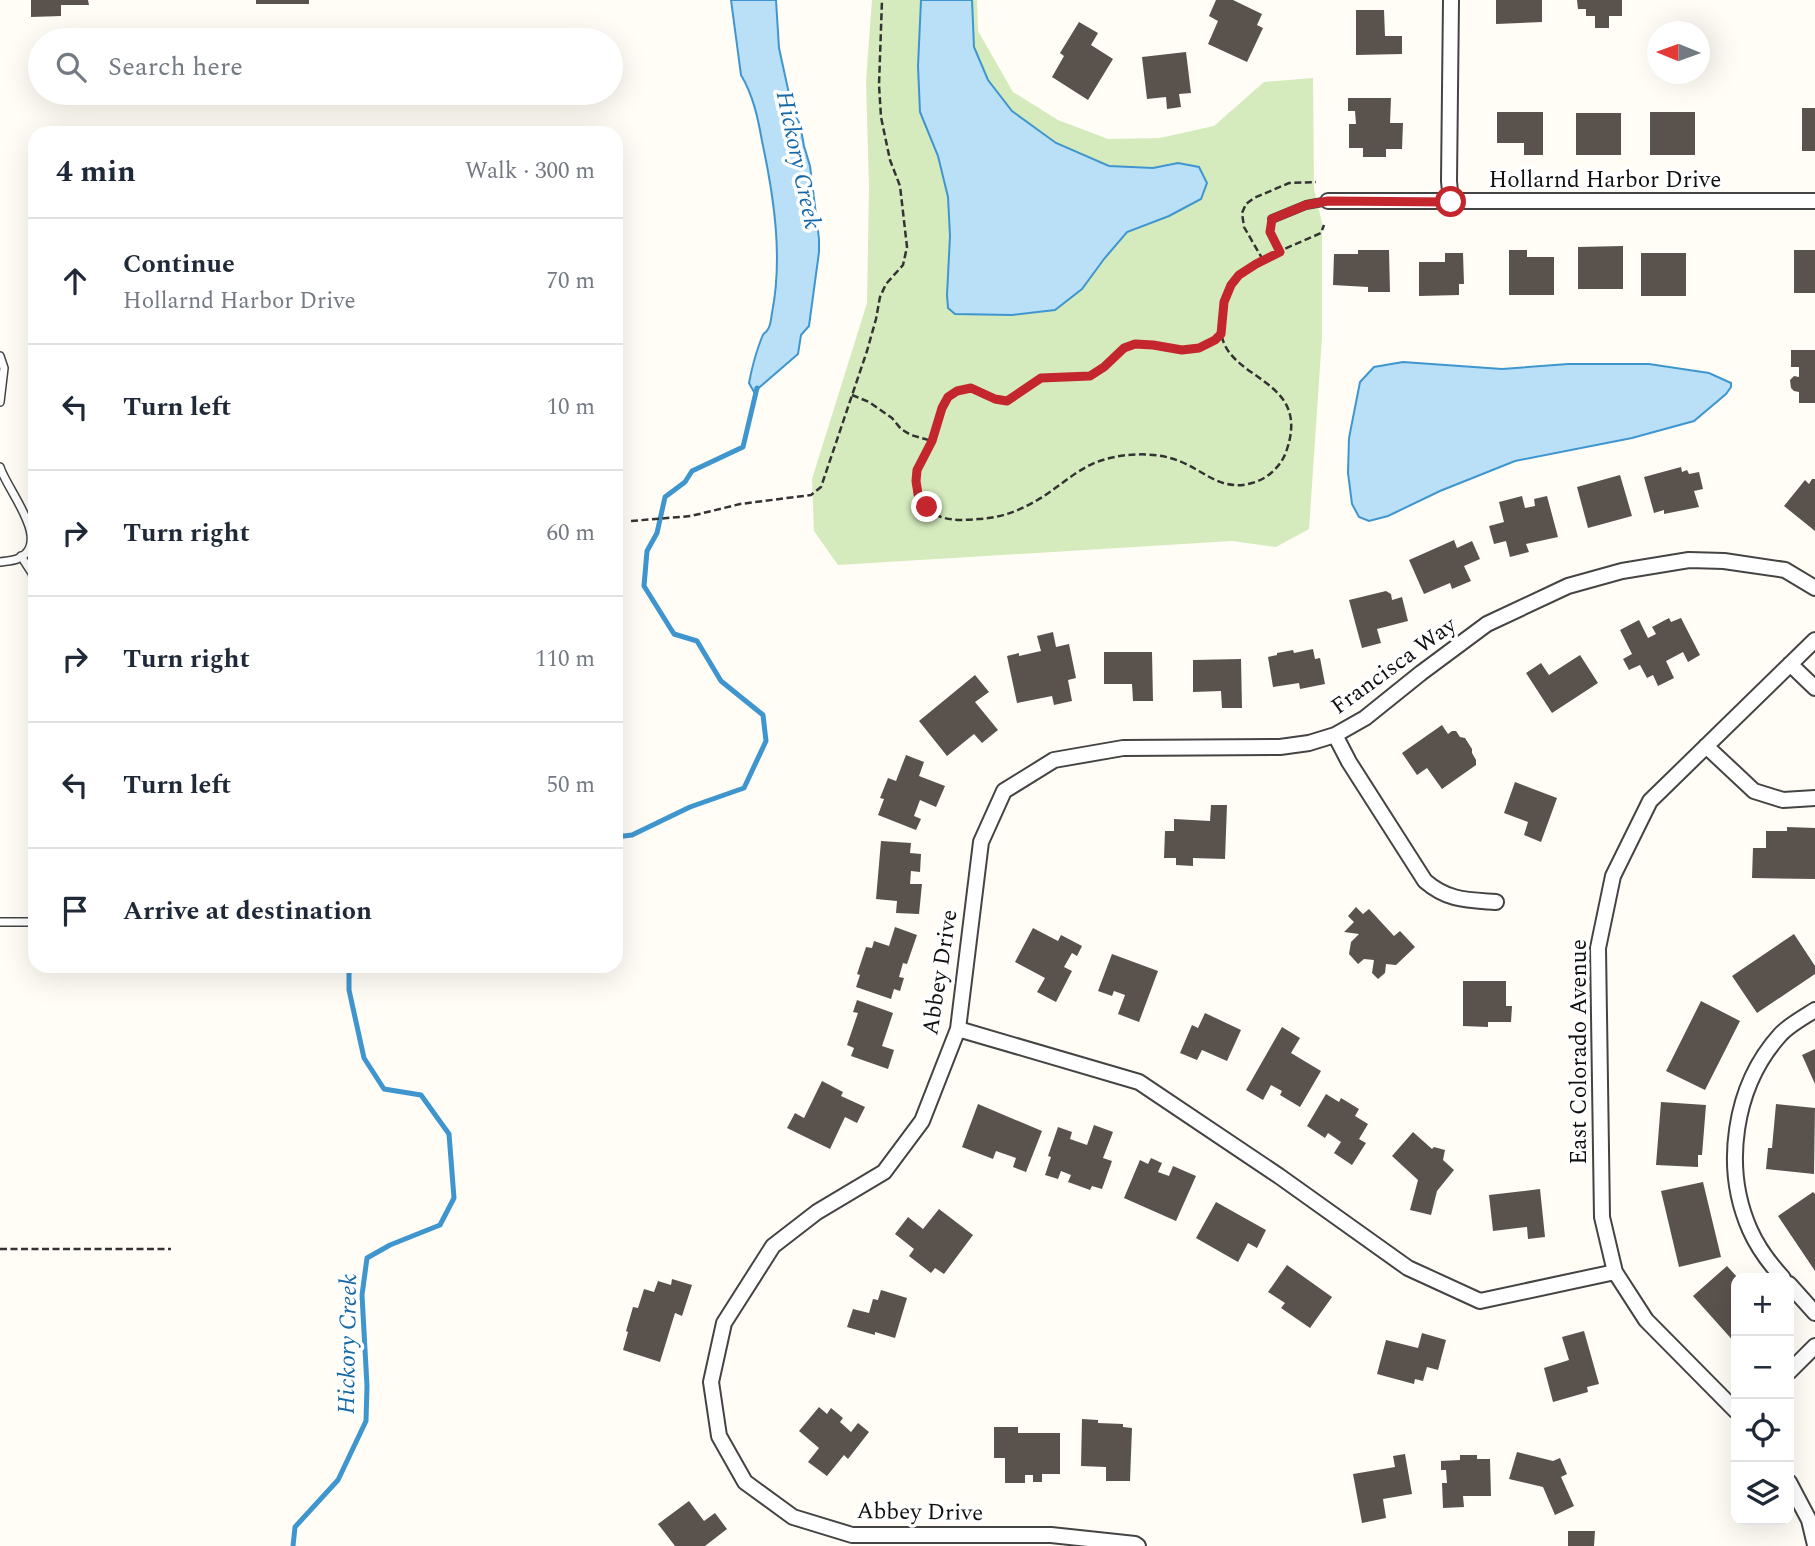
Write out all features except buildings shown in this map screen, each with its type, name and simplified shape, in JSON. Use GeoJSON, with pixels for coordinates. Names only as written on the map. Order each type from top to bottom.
{"type":"FeatureCollection","features":[{"type":"Feature","properties":{"kind":"street"},"geometry":{"type":"LineString","coordinates":[[1451,0],[1451,202]]}},
{"type":"Feature","properties":{"kind":"street","name":"Hollarnd Harbor Drive"},"geometry":{"type":"LineString","coordinates":[[1328,201],[1815,201]]}},
{"type":"Feature","properties":{"kind":"street","name":"Francisca Way"},"geometry":{"type":"LineString","coordinates":[[981,842],[1004,791],[1054,760],[1123,748],[1280,747],[1309,743],[1335,735],[1365,718],[1487,624],[1568,586],[1622,571],[1706,559],[1785,570],[1815,588]]}},
{"type":"Feature","properties":{"kind":"street","name":"East Colorado Avenue"},"geometry":{"type":"LineString","coordinates":[[1731,1406],[1646,1320],[1615,1272],[1602,1217],[1598,948],[1613,876],[1650,801],[1815,640]]}},
{"type":"Feature","properties":{"kind":"street"},"geometry":{"type":"LineString","coordinates":[[1790,664],[1815,688]]}},
{"type":"Feature","properties":{"kind":"street"},"geometry":{"type":"LineString","coordinates":[[1335,735],[1349,762],[1425,881],[1450,897],[1496,902]]}},
{"type":"Feature","properties":{"kind":"street"},"geometry":{"type":"LineString","coordinates":[[1706,746],[1754,792],[1783,800],[1815,798]]}},
{"type":"Feature","properties":{"kind":"street","name":"Abbey Drive"},"geometry":{"type":"LineString","coordinates":[[981,842],[958,1029],[922,1121],[884,1172],[817,1212],[773,1246],[724,1323],[711,1382],[719,1436],[745,1482],[793,1517],[852,1535],[1051,1535],[1138,1546]]}},
{"type":"Feature","properties":{"kind":"street"},"geometry":{"type":"LineString","coordinates":[[1779,1273],[1768,1261],[1750,1230],[1740,1199],[1735,1163],[1736,1130],[1744,1096],[1759,1063],[1782,1033],[1815,1010]]}},
{"type":"Feature","properties":{"kind":"street"},"geometry":{"type":"LineString","coordinates":[[958,1029],[1139,1082],[1279,1176],[1408,1268],[1480,1301],[1615,1272]]}},
{"type":"Feature","properties":{"kind":"street"},"geometry":{"type":"LineString","coordinates":[[1794,1290],[1815,1313]]}},
{"type":"Feature","properties":{"kind":"street"},"geometry":{"type":"LineString","coordinates":[[1794,1367],[1815,1346]]}},
{"type":"Feature","properties":{"kind":"street"},"geometry":{"type":"LineString","coordinates":[[1794,1491],[1810,1520],[1815,1545]]}},
{"type":"Feature","properties":{"kind":"lane","name":"Hollarnd Harbor Drive"},"geometry":{"type":"LineString","coordinates":[[1272,219],[1306,205],[1328,201]]}},
{"type":"Feature","properties":{"kind":"lane"},"geometry":{"type":"LineString","coordinates":[[0,356],[4,368],[0,402]]}},
{"type":"Feature","properties":{"kind":"lane"},"geometry":{"type":"LineString","coordinates":[[0,467],[28,523]]}},
{"type":"Feature","properties":{"kind":"lane"},"geometry":{"type":"LineString","coordinates":[[0,562],[18,559],[28,550]]}},
{"type":"Feature","properties":{"kind":"lane"},"geometry":{"type":"LineString","coordinates":[[21,556],[28,567]]}},
{"type":"Feature","properties":{"kind":"lane"},"geometry":{"type":"LineString","coordinates":[[0,922],[28,922]]}},
{"type":"Feature","properties":{"kind":"path"},"geometry":{"type":"LineString","coordinates":[[631,522],[691,516],[740,504],[811,495],[821,486],[867,351],[880,297],[886,284],[903,265],[907,247],[900,186],[890,160],[881,117],[879,85],[882,0]]}},
{"type":"Feature","properties":{"kind":"path"},"geometry":{"type":"LineString","coordinates":[[1272,219],[1270,232],[1280,252]]}},
{"type":"Feature","properties":{"kind":"path"},"geometry":{"type":"LineString","coordinates":[[1221,334],[1199,348],[1182,350],[1135,344],[1124,348],[1090,376],[1041,378],[1007,401],[995,399],[971,388],[957,391],[948,397],[942,408],[932,441],[917,470],[918,494],[927,507],[940,517],[988,519],[1018,511],[1081,469],[1106,459],[1136,455],[1160,456],[1179,461],[1220,483],[1250,484],[1263,479],[1276,468],[1285,453],[1291,420],[1287,405],[1277,391],[1236,359],[1226,347],[1221,334],[1224,302],[1231,285],[1239,275],[1321,233],[1324,225]]}},
{"type":"Feature","properties":{"kind":"path"},"geometry":{"type":"LineString","coordinates":[[852,395],[869,402],[911,435],[932,441]]}},
{"type":"Feature","properties":{"kind":"path"},"geometry":{"type":"LineString","coordinates":[[0,1248],[171,1249]]}},
{"type":"Feature","properties":{"kind":"green space"},"geometry":{"type":"Polygon","coordinates":[[[872,0],[977,0],[978,31],[1013,92],[1058,120],[1108,139],[1160,138],[1214,126],[1264,82],[1313,78],[1314,189],[1322,223],[1322,337],[1309,529],[1276,547],[1232,541],[838,565],[814,531],[812,479],[867,303],[869,187],[866,81],[872,0]]]}},
{"type":"Feature","properties":{"kind":"water"},"geometry":{"type":"Polygon","coordinates":[[[731,0],[776,0],[779,48],[793,112],[800,124],[810,166],[819,239],[809,326],[801,335],[798,354],[754,392],[749,383],[750,377],[763,335],[770,326],[775,292],[776,227],[759,124],[741,75],[731,0]]]}},
{"type":"Feature","properties":{"kind":"water"},"geometry":{"type":"Polygon","coordinates":[[[921,0],[972,0],[974,47],[988,80],[1012,111],[1056,143],[1109,166],[1153,168],[1178,163],[1199,167],[1207,183],[1201,199],[1169,216],[1127,232],[1082,289],[1055,310],[1012,315],[955,314],[948,308],[947,295],[950,236],[948,197],[938,156],[920,112],[918,66],[921,0]]]}},
{"type":"Feature","properties":{"kind":"water"},"geometry":{"type":"Polygon","coordinates":[[[1403,362],[1502,369],[1568,364],[1649,364],[1709,373],[1731,383],[1731,387],[1694,421],[1632,438],[1515,461],[1440,491],[1388,516],[1369,521],[1359,517],[1352,504],[1348,473],[1349,438],[1360,382],[1374,367],[1403,362]]]}},
{"type":"Feature","properties":{"kind":"waterway","name":"Hickory Creek"},"geometry":{"type":"LineString","coordinates":[[623,836],[632,835],[690,807],[744,788],[766,741],[763,715],[721,681],[697,641],[674,634],[644,586],[647,551],[657,533],[665,497],[685,482],[692,471],[743,447],[757,388]]}},
{"type":"Feature","properties":{"kind":"waterway","name":"Hickory Creek"},"geometry":{"type":"LineString","coordinates":[[293,1546],[295,1527],[338,1480],[366,1421],[367,1386],[362,1295],[367,1258],[390,1245],[440,1225],[454,1198],[449,1134],[421,1095],[384,1089],[364,1058],[349,990],[349,973]]}},
{"type":"Feature","properties":{"kind":"route"},"geometry":{"type":"LineString","coordinates":[[927,507],[918,494],[917,470],[932,441],[942,408],[948,397],[957,391],[971,388],[995,399],[1007,401],[1041,378],[1090,376],[1124,348],[1135,344],[1182,350],[1199,348],[1215,340],[1221,334],[1224,302],[1231,285],[1239,275],[1280,252],[1270,232],[1272,219],[1306,205],[1328,201],[1451,202]]}}]}
